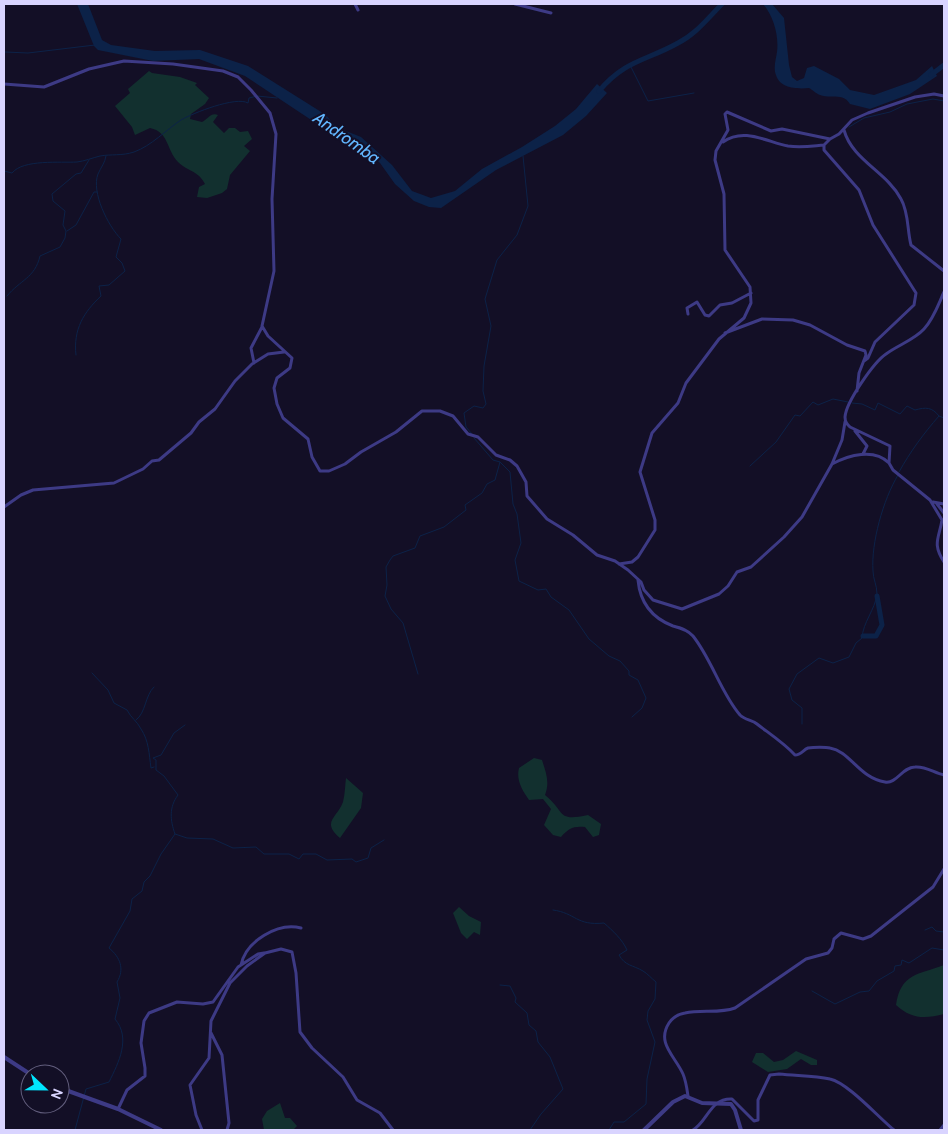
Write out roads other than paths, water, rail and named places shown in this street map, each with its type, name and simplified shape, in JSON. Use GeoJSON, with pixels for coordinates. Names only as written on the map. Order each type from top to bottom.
{"type":"FeatureCollection","features":[{"type":"Feature","properties":{"kind":"street"},"geometry":{"type":"LineString","coordinates":[[357,4],[358,11]]}},
{"type":"Feature","properties":{"kind":"street"},"geometry":{"type":"LineString","coordinates":[[515,4],[551,13]]}},
{"type":"Feature","properties":{"kind":"street"},"geometry":{"type":"LineString","coordinates":[[4,84],[44,87],[89,70],[129,61],[174,64],[223,71],[238,77],[270,113],[276,134],[272,199],[274,271],[262,326],[251,348],[254,363]]}},
{"type":"Feature","properties":{"kind":"street"},"geometry":{"type":"LineString","coordinates":[[721,143],[737,135],[752,136],[789,146],[824,145],[844,129],[846,124],[860,116],[908,98],[934,94],[944,96]]}},
{"type":"Feature","properties":{"kind":"street"},"geometry":{"type":"LineString","coordinates":[[618,564],[632,562],[638,557],[654,530],[655,520],[640,472],[652,433],[678,403],[686,383],[724,334],[750,310],[751,293],[747,280],[725,250],[724,194],[715,160],[716,151],[728,130],[724,117],[727,112],[735,118],[771,131],[782,130],[830,139]]}},
{"type":"Feature","properties":{"kind":"street"},"geometry":{"type":"LineString","coordinates":[[844,129],[852,148],[900,198],[907,214],[911,245],[944,271]]}},
{"type":"Feature","properties":{"kind":"street"},"geometry":{"type":"LineString","coordinates":[[824,145],[828,155],[859,190],[873,225],[916,293],[914,306],[875,342],[868,358],[864,361]]}},
{"type":"Feature","properties":{"kind":"street"},"geometry":{"type":"LineString","coordinates":[[262,326],[284,352],[292,358],[292,364],[277,378],[274,388],[277,404],[283,418],[308,439],[312,457],[320,471],[329,471],[345,464],[361,452],[396,432],[422,411],[446,413],[459,422],[468,434],[478,437],[496,455],[510,460],[517,466],[526,482],[527,496],[547,519],[573,535],[597,555],[618,564],[638,580],[653,600],[682,609],[719,594],[737,572],[747,570],[784,537],[802,517],[832,464],[842,440],[846,422],[845,416],[857,391],[885,354],[912,339],[925,329],[932,319],[944,292]]}},
{"type":"Feature","properties":{"kind":"street"},"geometry":{"type":"LineString","coordinates":[[688,314],[687,308],[697,302],[708,316],[720,305],[732,303],[751,293]]}},
{"type":"Feature","properties":{"kind":"street"},"geometry":{"type":"LineString","coordinates":[[724,334],[762,319],[793,320],[810,325],[847,345],[861,348],[866,355],[859,373],[857,391]]}},
{"type":"Feature","properties":{"kind":"street"},"geometry":{"type":"LineString","coordinates":[[4,507],[33,490],[114,482],[143,469],[152,461],[159,460],[191,434],[199,422],[215,409],[235,381],[254,363],[268,354],[284,352]]}},
{"type":"Feature","properties":{"kind":"street"},"geometry":{"type":"LineString","coordinates":[[846,422],[867,446],[862,455]]}},
{"type":"Feature","properties":{"kind":"street"},"geometry":{"type":"LineString","coordinates":[[853,429],[890,446],[888,463]]}},
{"type":"Feature","properties":{"kind":"street"},"geometry":{"type":"LineString","coordinates":[[832,464],[862,455],[878,454],[893,470],[937,504],[944,513]]}},
{"type":"Feature","properties":{"kind":"street"},"geometry":{"type":"LineString","coordinates":[[930,500],[942,520],[936,538],[937,549],[944,562]]}},
{"type":"Feature","properties":{"kind":"street"},"geometry":{"type":"LineString","coordinates":[[937,504],[944,504]]}},
{"type":"Feature","properties":{"kind":"street"},"geometry":{"type":"LineString","coordinates":[[638,580],[640,592],[649,610],[657,618],[685,630],[693,636],[711,662],[731,704],[740,714],[756,722],[791,749],[795,755],[808,748],[833,749],[845,755],[868,776],[885,782],[892,781],[904,770],[913,766],[930,769],[944,775]]}},
{"type":"Feature","properties":{"kind":"street"},"geometry":{"type":"LineString","coordinates":[[741,1130],[734,1107],[728,1103],[695,1102],[688,1096],[682,1073],[664,1041],[664,1030],[672,1018],[684,1013],[725,1011],[734,1008],[806,959],[828,953],[832,948],[834,939],[841,933],[863,939],[871,936],[932,887],[944,869]]}},
{"type":"Feature","properties":{"kind":"street"},"geometry":{"type":"LineString","coordinates":[[241,965],[256,942],[276,929],[288,926],[301,928]]}},
{"type":"Feature","properties":{"kind":"street"},"geometry":{"type":"LineString","coordinates":[[118,1109],[127,1090],[144,1076],[146,1068],[141,1043],[145,1018],[149,1013],[177,1002],[203,1004],[213,1002],[233,973],[241,965],[258,954],[282,949],[291,950],[296,974],[300,1032],[312,1048],[343,1077],[358,1100],[380,1113],[393,1130]]}},
{"type":"Feature","properties":{"kind":"street"},"geometry":{"type":"LineString","coordinates":[[202,1130],[196,1115],[190,1085],[209,1058],[210,1030],[214,1013],[230,983],[247,966],[265,953]]}},
{"type":"Feature","properties":{"kind":"street"},"geometry":{"type":"LineString","coordinates":[[210,1030],[222,1055],[227,1130]]}},
{"type":"Feature","properties":{"kind":"street"},"geometry":{"type":"LineString","coordinates":[[4,1056],[20,1067]]}},
{"type":"Feature","properties":{"kind":"street"},"geometry":{"type":"LineString","coordinates":[[693,1130],[701,1124],[705,1114],[723,1099],[732,1099],[754,1121],[760,1117],[758,1100],[770,1075],[830,1078],[855,1094],[871,1111],[894,1130]]}},
{"type":"Feature","properties":{"kind":"street"},"geometry":{"type":"LineString","coordinates":[[70,1092],[118,1109],[161,1130]]}},
{"type":"Feature","properties":{"kind":"street"},"geometry":{"type":"LineString","coordinates":[[644,1130],[673,1102],[680,1097],[688,1096]]}},
{"type":"Feature","properties":{"kind":"street"},"geometry":{"type":"LineString","coordinates":[[940,1130],[944,1125]]}},
{"type":"Feature","properties":{"kind":"water"},"geometry":{"type":"Polygon","coordinates":[[[77,4],[88,4],[102,40],[111,45],[155,51],[200,50],[248,66],[326,115],[336,127],[361,137],[392,165],[412,191],[431,198],[455,191],[482,169],[555,126],[576,109],[597,84],[607,93],[586,116],[563,135],[496,170],[441,208],[429,207],[414,201],[395,184],[380,163],[370,154],[349,145],[245,76],[199,59],[153,61],[98,50],[94,46],[77,4]]]}},
{"type":"Feature","properties":{"kind":"water"},"geometry":{"type":"Polygon","coordinates":[[[763,4],[772,4],[784,18],[789,65],[792,77],[797,81],[804,78],[807,68],[814,66],[839,79],[850,90],[874,95],[916,80],[932,66],[937,76],[910,94],[870,109],[850,104],[844,98],[820,95],[809,88],[785,86],[778,80],[775,72],[776,33],[773,21],[763,4]]]}},
{"type":"Feature","properties":{"kind":"waterway","name":"Andromba"},"geometry":{"type":"LineString","coordinates":[[599,91],[627,67],[666,49],[690,35],[722,4]]}},
{"type":"Feature","properties":{"kind":"waterway"},"geometry":{"type":"LineString","coordinates":[[5,52],[28,53],[95,45]]}},
{"type":"Feature","properties":{"kind":"waterway"},"geometry":{"type":"LineString","coordinates":[[630,65],[648,101],[694,93]]}},
{"type":"Feature","properties":{"kind":"waterway","name":"Andromba"},"geometry":{"type":"LineString","coordinates":[[931,75],[944,65]]}},
{"type":"Feature","properties":{"kind":"waterway"},"geometry":{"type":"LineString","coordinates":[[4,171],[12,173],[17,169],[33,164],[77,162],[100,156],[130,153],[146,146],[181,120],[195,113],[225,103],[242,101],[248,103],[249,98],[257,96],[277,98]]}},
{"type":"Feature","properties":{"kind":"waterway"},"geometry":{"type":"LineString","coordinates":[[849,127],[864,118],[890,112],[907,104],[933,99],[944,101]]}},
{"type":"Feature","properties":{"kind":"waterway"},"geometry":{"type":"LineString","coordinates":[[76,355],[78,329],[85,315],[101,296],[99,286],[109,285],[125,271],[122,263],[116,257],[121,239],[106,217],[97,190],[96,181],[106,156]]}},
{"type":"Feature","properties":{"kind":"waterway"},"geometry":{"type":"LineString","coordinates":[[472,434],[466,427],[464,413],[474,406],[483,408],[486,404],[483,391],[484,366],[491,326],[485,299],[497,260],[517,235],[528,206],[523,156]]}},
{"type":"Feature","properties":{"kind":"waterway"},"geometry":{"type":"LineString","coordinates":[[7,296],[31,274],[40,256],[60,247],[65,238],[66,231],[63,225],[65,211],[53,201],[52,194],[76,174],[81,173],[89,160]]}},
{"type":"Feature","properties":{"kind":"waterway"},"geometry":{"type":"LineString","coordinates":[[67,231],[76,225],[94,192],[97,192]]}},
{"type":"Feature","properties":{"kind":"waterway"},"geometry":{"type":"LineString","coordinates":[[750,466],[776,442],[795,415],[800,416],[813,402],[818,405],[833,399],[848,402]]}},
{"type":"Feature","properties":{"kind":"waterway"},"geometry":{"type":"LineString","coordinates":[[852,403],[862,404],[875,410],[878,403],[900,414],[907,406],[915,410],[922,408],[934,411],[939,416]]}},
{"type":"Feature","properties":{"kind":"waterway"},"geometry":{"type":"LineString","coordinates":[[899,472],[933,422],[939,416],[944,418]]}},
{"type":"Feature","properties":{"kind":"waterway"},"geometry":{"type":"LineString","coordinates":[[418,674],[403,623],[391,609],[385,596],[387,585],[386,567],[393,556],[415,548],[420,536],[444,527],[466,510],[465,505],[482,493],[487,484],[495,480],[500,462],[493,460],[474,438]]}},
{"type":"Feature","properties":{"kind":"waterway"},"geometry":{"type":"LineString","coordinates":[[500,462],[510,472],[513,504],[517,514],[521,543],[515,560],[519,581],[538,590],[546,589],[551,597],[569,610],[589,639],[609,656],[620,661],[629,671],[629,675],[638,680],[646,698],[642,708],[632,717]]}},
{"type":"Feature","properties":{"kind":"waterway"},"geometry":{"type":"LineString","coordinates":[[802,724],[802,708],[792,700],[789,689],[797,674],[819,658],[833,663],[849,657],[856,643],[862,638],[864,627],[877,594],[873,571],[876,535],[887,497],[898,475]]}},
{"type":"Feature","properties":{"kind":"waterway"},"geometry":{"type":"LineString","coordinates":[[863,636],[876,636],[882,625],[877,596]]}},
{"type":"Feature","properties":{"kind":"waterway"},"geometry":{"type":"LineString","coordinates":[[92,673],[108,690],[114,703],[127,710],[139,726],[147,743],[151,768],[154,767]]}},
{"type":"Feature","properties":{"kind":"waterway"},"geometry":{"type":"LineString","coordinates":[[136,720],[142,713],[154,687]]}},
{"type":"Feature","properties":{"kind":"waterway"},"geometry":{"type":"LineString","coordinates":[[75,1130],[86,1089],[109,1082],[120,1058],[123,1042],[122,1034],[120,1026],[115,1019],[120,998],[117,982],[121,968],[116,955],[109,948],[130,911],[132,899],[142,891],[144,882],[150,876],[161,854],[175,834],[171,814],[173,804],[178,795],[164,776],[156,770],[156,760],[153,758],[161,755],[174,733],[185,725]]}},
{"type":"Feature","properties":{"kind":"waterway"},"geometry":{"type":"LineString","coordinates":[[175,834],[187,838],[213,839],[233,848],[256,847],[264,854],[289,854],[299,859],[303,854],[316,854],[327,860],[352,859],[356,862],[368,858],[371,848],[384,840]]}},
{"type":"Feature","properties":{"kind":"waterway"},"geometry":{"type":"LineString","coordinates":[[553,910],[587,923],[604,923],[620,939],[627,950],[619,955],[621,959],[645,972],[656,982],[655,999],[648,1011],[647,1020],[655,1042],[647,1079],[646,1104],[624,1122],[614,1122],[609,1130]]}},
{"type":"Feature","properties":{"kind":"waterway"},"geometry":{"type":"LineString","coordinates":[[925,930],[932,927],[936,931],[944,932]]}},
{"type":"Feature","properties":{"kind":"waterway"},"geometry":{"type":"LineString","coordinates":[[812,991],[835,1004],[860,992],[869,991],[877,981],[894,971],[895,966],[901,965],[902,960],[909,963],[932,948],[944,950]]}},
{"type":"Feature","properties":{"kind":"waterway"},"geometry":{"type":"LineString","coordinates":[[500,985],[510,986],[516,998],[515,1002],[527,1013],[529,1025],[536,1031],[538,1042],[550,1057],[563,1089],[530,1130]]}}]}
